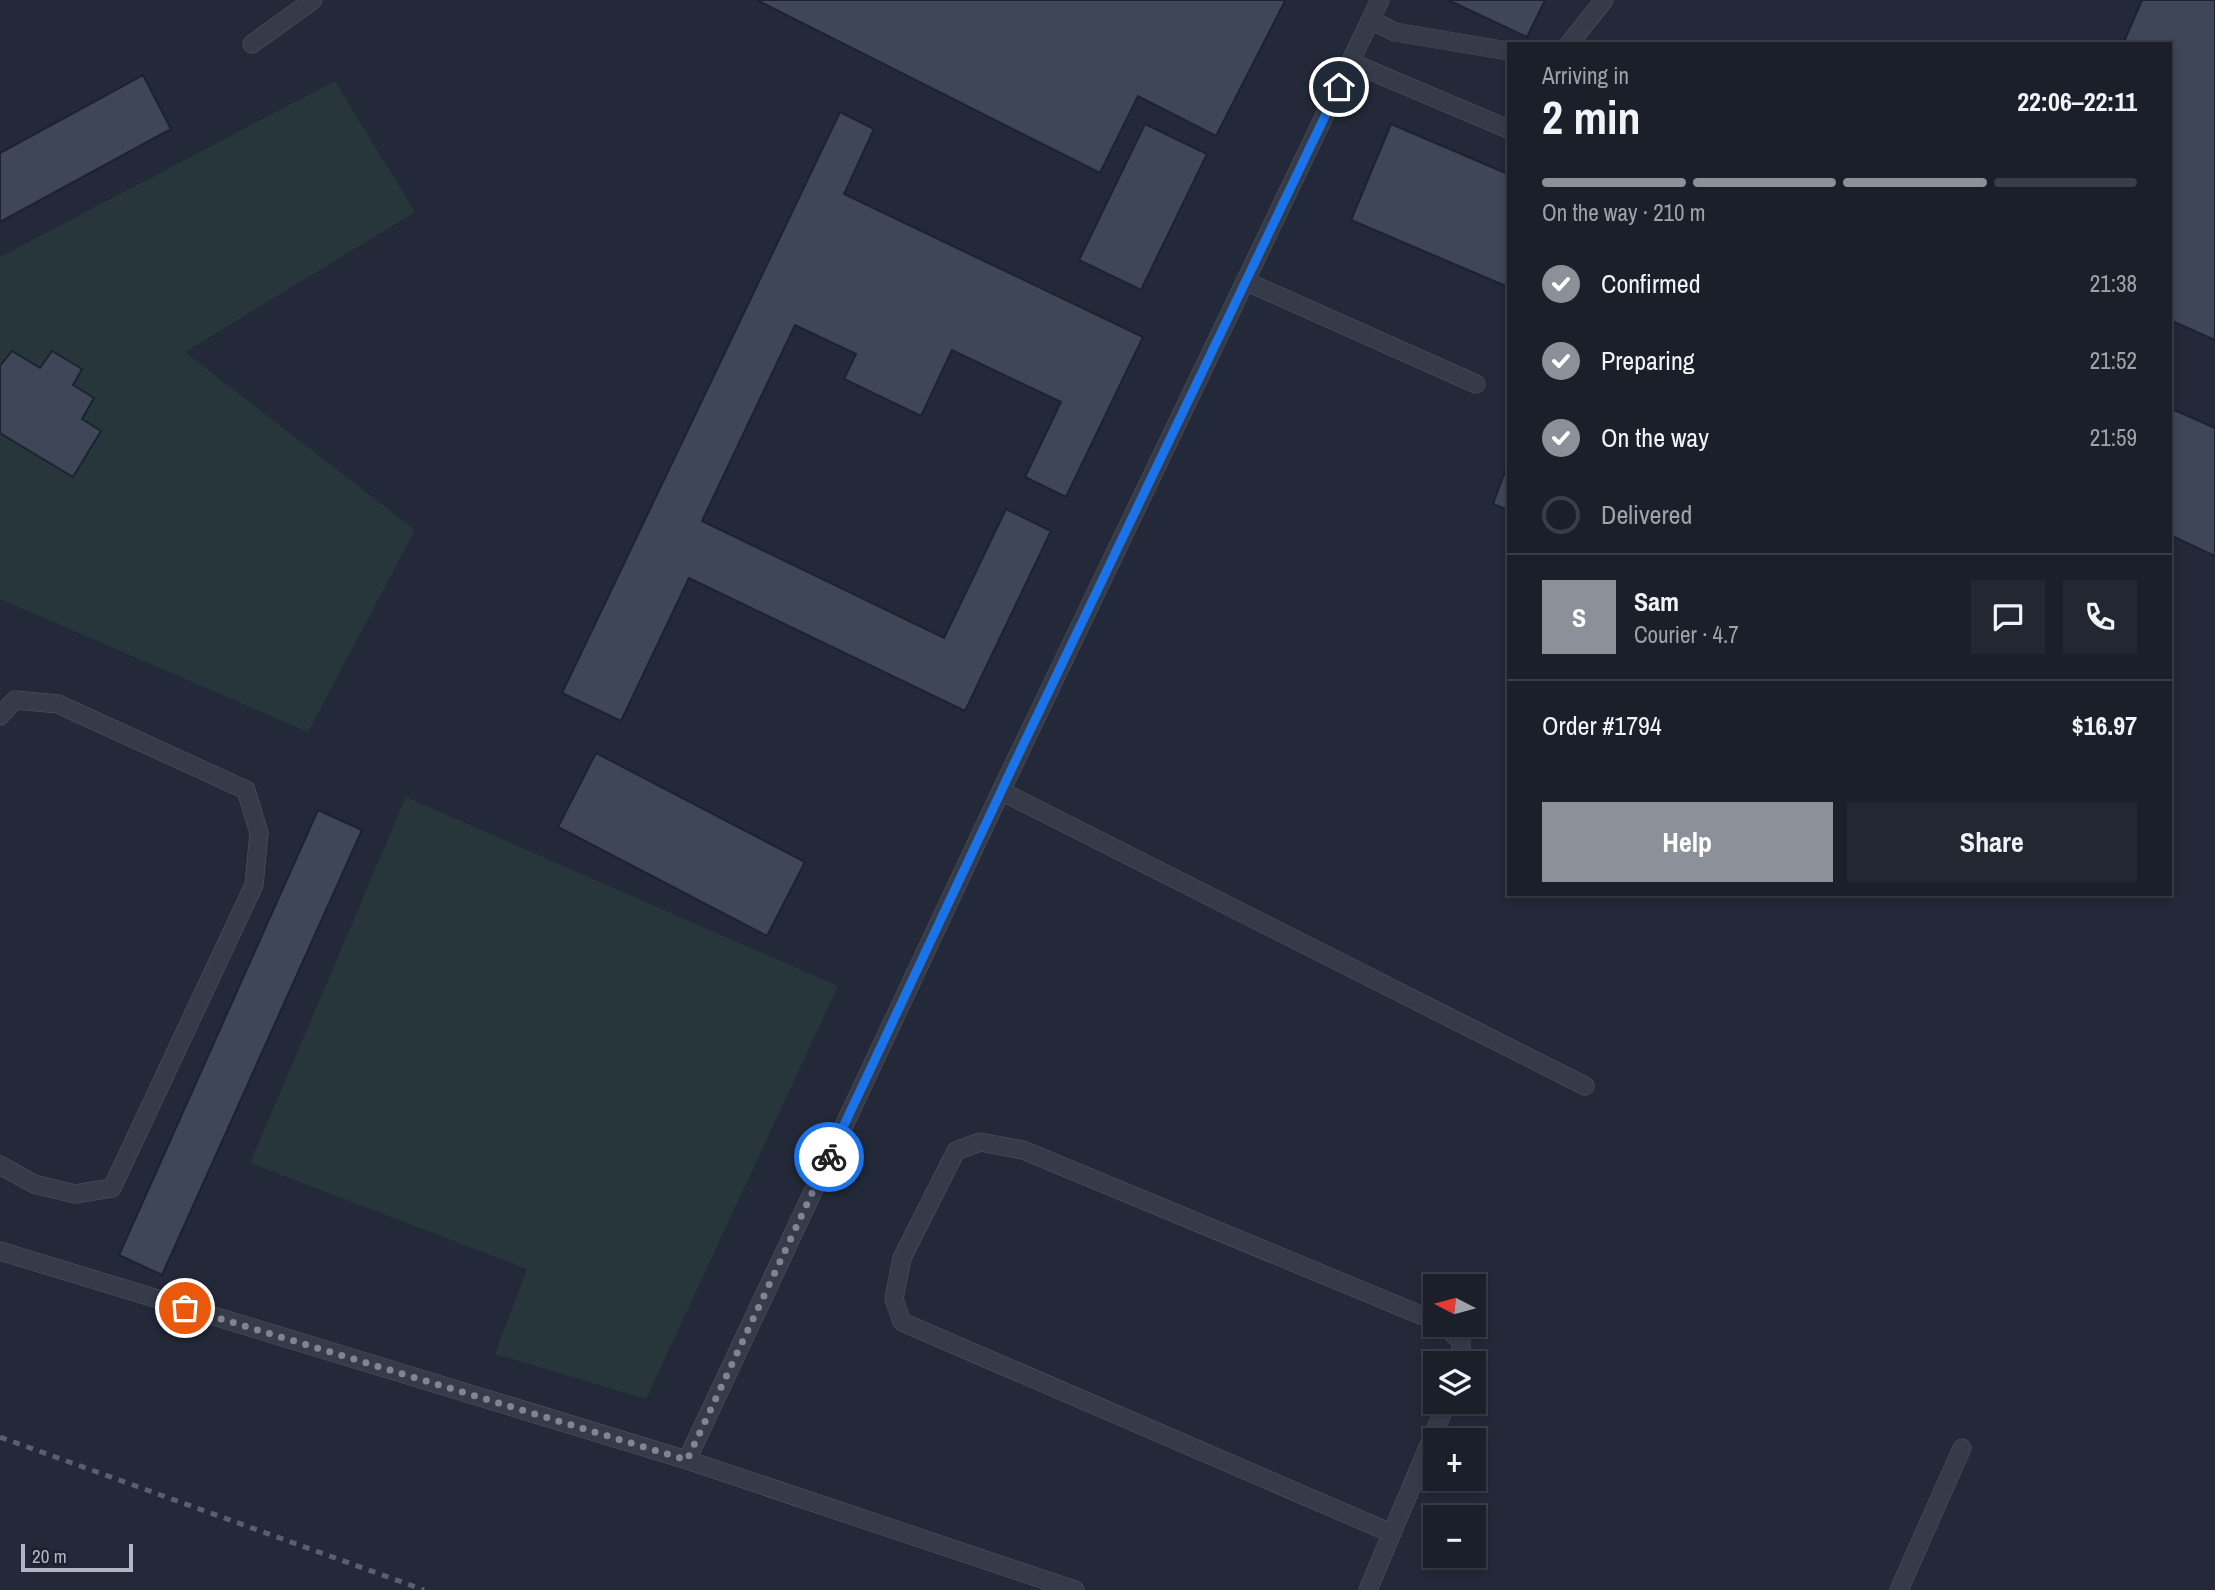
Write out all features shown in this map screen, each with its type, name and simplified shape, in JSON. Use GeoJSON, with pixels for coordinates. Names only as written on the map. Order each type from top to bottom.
{"type":"FeatureCollection","features":[{"type":"Feature","properties":{"kind":"lane"},"geometry":{"type":"LineString","coordinates":[[251,44],[313,0]]}},
{"type":"Feature","properties":{"kind":"lane"},"geometry":{"type":"LineString","coordinates":[[687,1460],[1001,791],[1380,0]]}},
{"type":"Feature","properties":{"kind":"lane"},"geometry":{"type":"LineString","coordinates":[[1571,42],[1604,0]]}},
{"type":"Feature","properties":{"kind":"lane"},"geometry":{"type":"LineString","coordinates":[[1371,20],[1395,33],[1507,51]]}},
{"type":"Feature","properties":{"kind":"lane"},"geometry":{"type":"LineString","coordinates":[[1350,62],[1507,129]]}},
{"type":"Feature","properties":{"kind":"lane"},"geometry":{"type":"LineString","coordinates":[[1245,281],[1476,384]]}},
{"type":"Feature","properties":{"kind":"lane"},"geometry":{"type":"LineString","coordinates":[[0,716],[15,700],[58,704],[246,790],[259,833],[254,885],[112,1188],[75,1194],[34,1184],[0,1165]]}},
{"type":"Feature","properties":{"kind":"lane"},"geometry":{"type":"LineString","coordinates":[[1001,791],[1585,1086]]}},
{"type":"Feature","properties":{"kind":"lane"},"geometry":{"type":"LineString","coordinates":[[1391,1533],[902,1322],[894,1300],[902,1258],[956,1151],[980,1142],[1023,1150],[1423,1316]]}},
{"type":"Feature","properties":{"kind":"lane"},"geometry":{"type":"LineString","coordinates":[[0,1251],[687,1460],[1075,1590]]}},
{"type":"Feature","properties":{"kind":"lane"},"geometry":{"type":"LineString","coordinates":[[1368,1590],[1442,1414]]}},
{"type":"Feature","properties":{"kind":"lane"},"geometry":{"type":"LineString","coordinates":[[1899,1590],[1962,1448]]}},
{"type":"Feature","properties":{"kind":"shaded area"},"geometry":{"type":"Polygon","coordinates":[[[335,81],[415,212],[185,352],[415,530],[308,732],[0,599],[0,257],[335,81]]]}},
{"type":"Feature","properties":{"kind":"shaded area"},"geometry":{"type":"Polygon","coordinates":[[[406,797],[838,986],[646,1399],[495,1354],[527,1269],[250,1163],[406,797]]]}},
{"type":"Feature","properties":{"kind":"building"},"geometry":{"type":"Polygon","coordinates":[[[757,0],[1285,1],[1216,136],[1138,96],[1100,173],[757,0]]]}},
{"type":"Feature","properties":{"kind":"building"},"geometry":{"type":"Polygon","coordinates":[[[1448,0],[1545,0],[1527,37],[1448,0]]]}},
{"type":"Feature","properties":{"kind":"building"},"geometry":{"type":"Polygon","coordinates":[[[2142,0],[2215,0],[2215,340],[2172,321],[2172,42],[2124,42],[2142,0]]]}},
{"type":"Feature","properties":{"kind":"building"},"geometry":{"type":"Polygon","coordinates":[[[143,75],[171,129],[0,222],[0,153],[143,75]]]}},
{"type":"Feature","properties":{"kind":"building"},"geometry":{"type":"Polygon","coordinates":[[[840,112],[874,129],[844,194],[1143,337],[1066,497],[1025,477],[1061,402],[952,350],[921,416],[844,379],[856,354],[795,325],[702,521],[944,638],[1006,509],[1051,531],[965,711],[689,578],[621,721],[562,693],[840,112]]]}},
{"type":"Feature","properties":{"kind":"building"},"geometry":{"type":"Polygon","coordinates":[[[1145,124],[1207,154],[1141,290],[1079,260],[1145,124]]]}},
{"type":"Feature","properties":{"kind":"building"},"geometry":{"type":"Polygon","coordinates":[[[1391,124],[1507,174],[1507,287],[1351,220],[1391,124]]]}},
{"type":"Feature","properties":{"kind":"building"},"geometry":{"type":"Polygon","coordinates":[[[12,351],[40,368],[52,351],[82,369],[73,385],[94,398],[82,419],[101,431],[73,477],[0,433],[0,366],[12,351]]]}},
{"type":"Feature","properties":{"kind":"building"},"geometry":{"type":"Polygon","coordinates":[[[2172,409],[2215,428],[2215,556],[2172,536],[2172,409]]]}},
{"type":"Feature","properties":{"kind":"building"},"geometry":{"type":"Polygon","coordinates":[[[1507,466],[1507,510],[1493,504],[1507,466]]]}},
{"type":"Feature","properties":{"kind":"building"},"geometry":{"type":"Polygon","coordinates":[[[596,753],[805,862],[767,936],[558,827],[596,753]]]}},
{"type":"Feature","properties":{"kind":"building"},"geometry":{"type":"Polygon","coordinates":[[[318,810],[362,830],[162,1275],[119,1255],[318,810]]]}},
{"type":"Feature","properties":{"kind":"railway"},"geometry":{"type":"LineString","coordinates":[[0,1437],[424,1590]]}},
{"type":"Feature","properties":{"kind":"way so far"},"geometry":{"type":"LineString","coordinates":[[185,1308],[687,1460],[829,1157]]}},
{"type":"Feature","properties":{"kind":"route"},"geometry":{"type":"LineString","coordinates":[[829,1157],[1013,766],[1339,87]]}}]}
